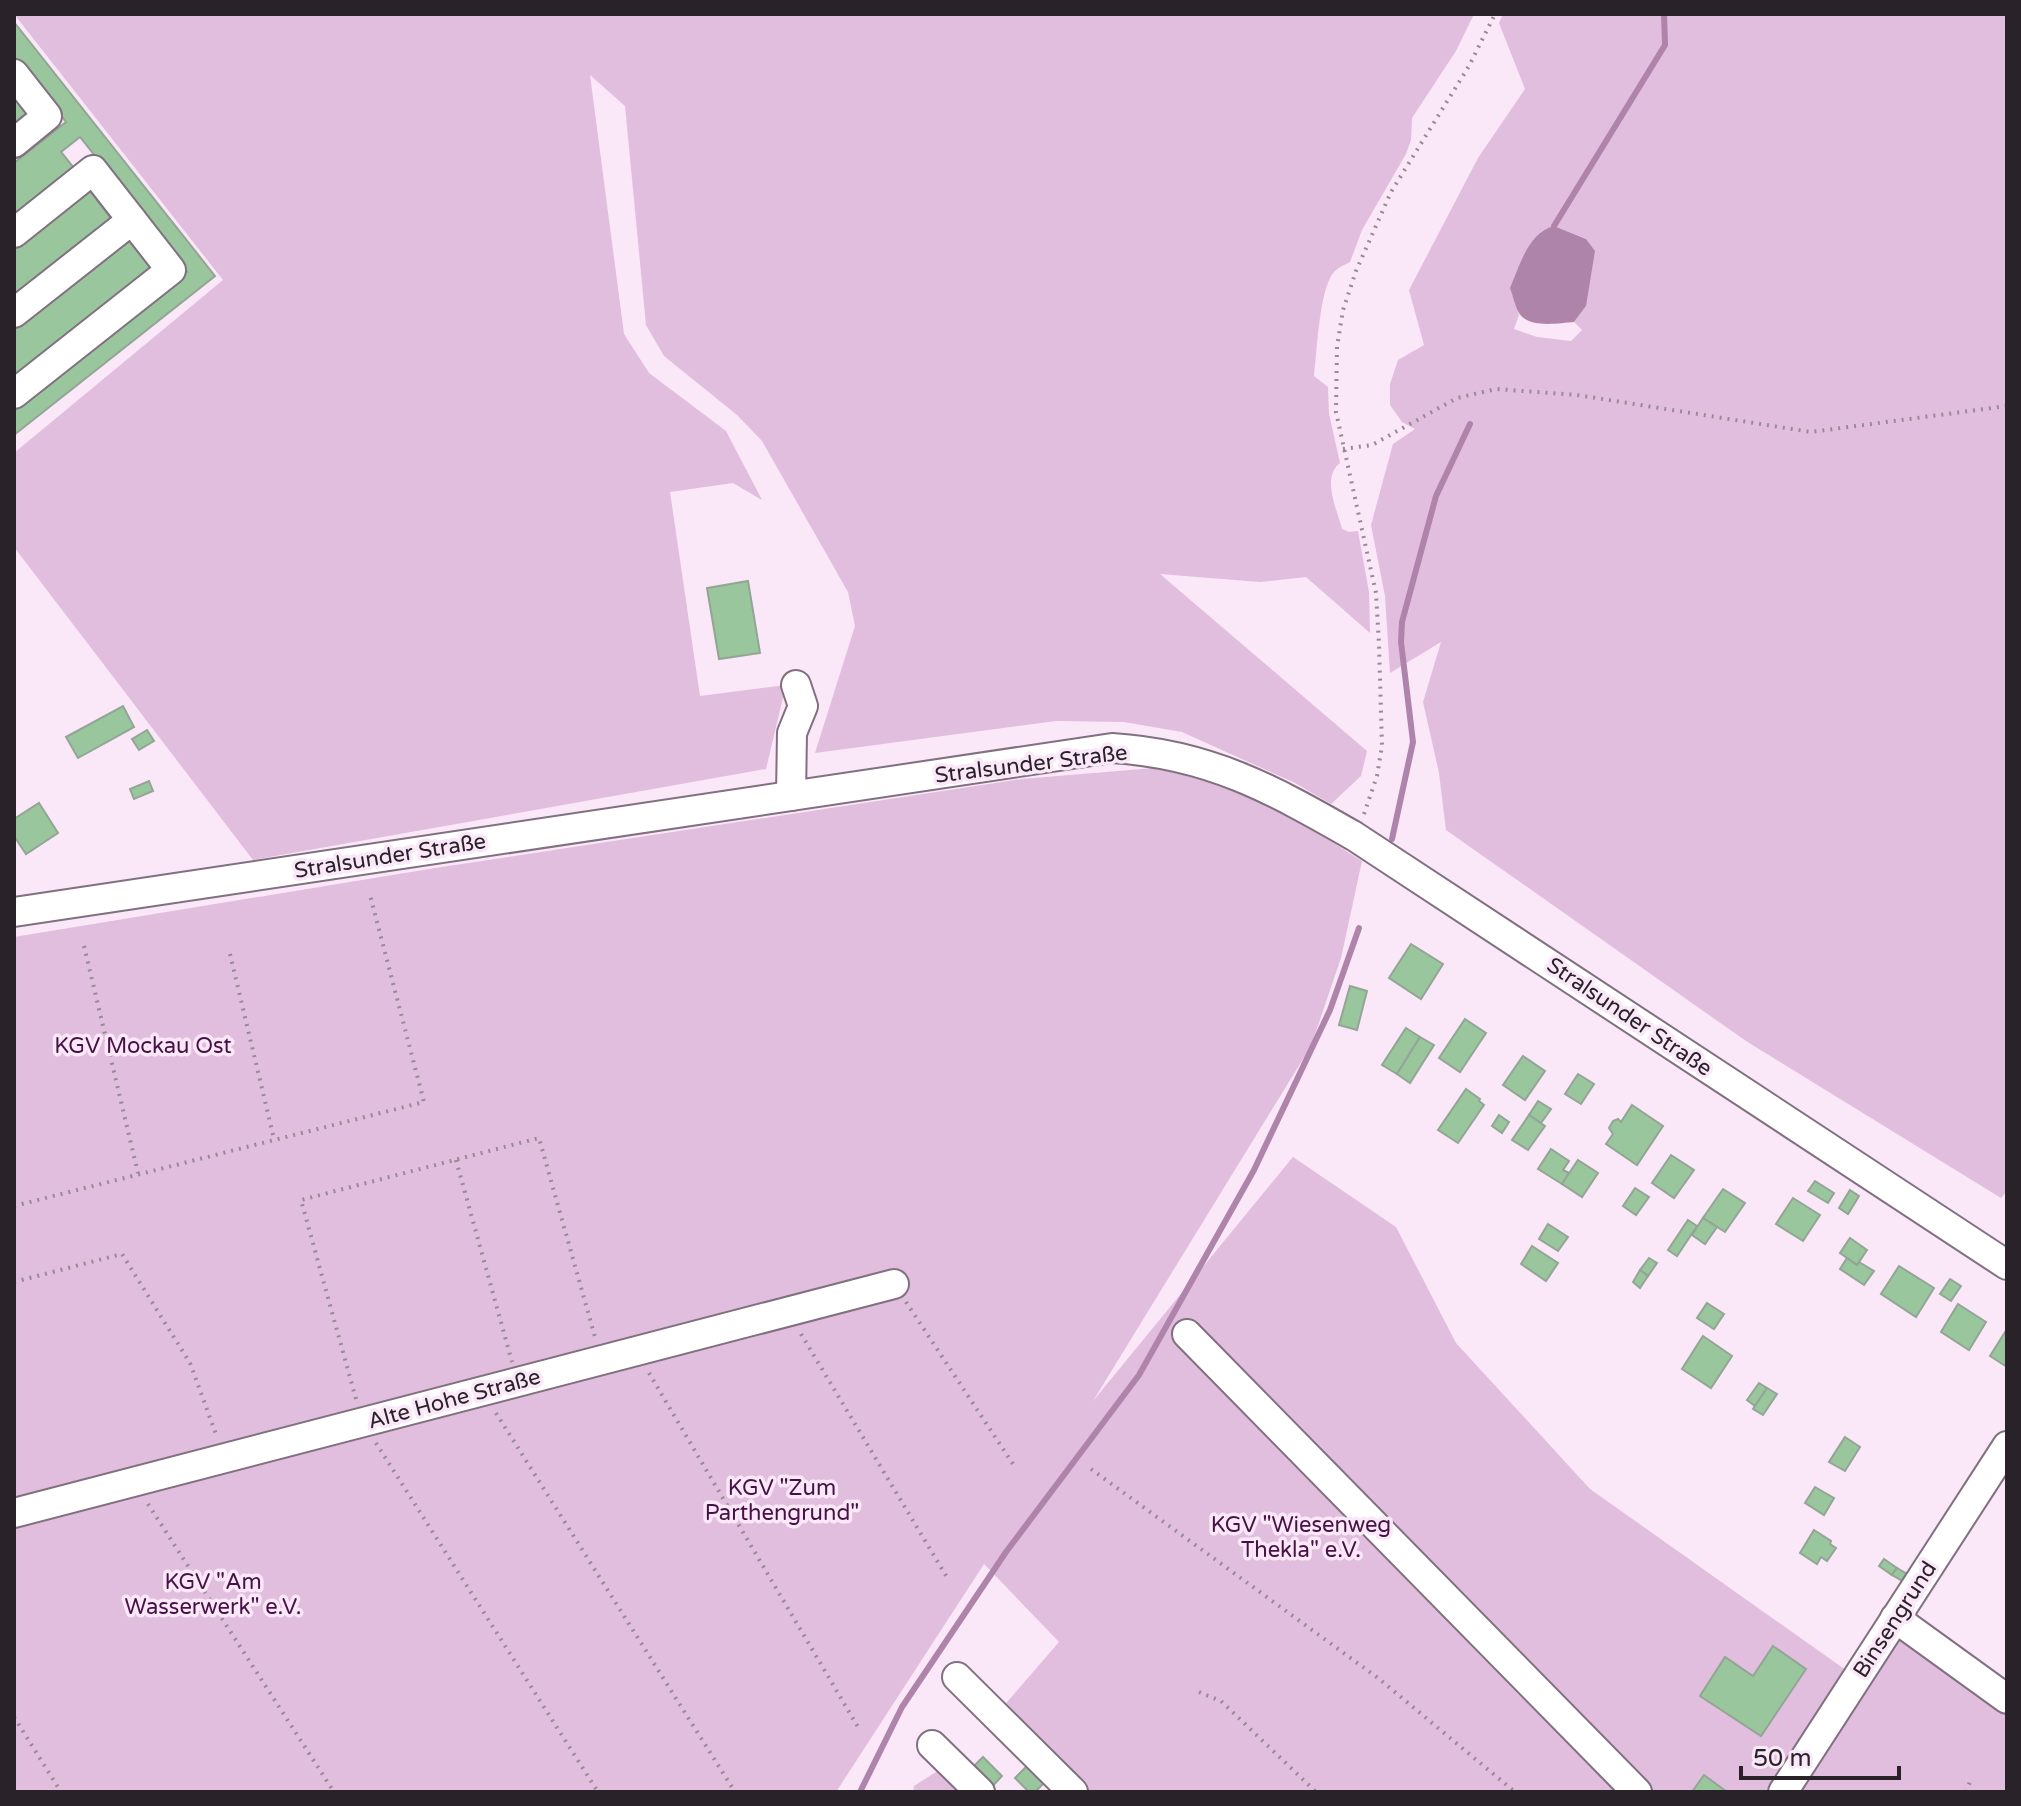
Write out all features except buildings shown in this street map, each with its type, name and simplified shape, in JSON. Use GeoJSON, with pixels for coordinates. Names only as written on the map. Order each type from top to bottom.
{"type":"FeatureCollection","features":[{"type":"Feature","properties":{"kind":"street"},"geometry":{"type":"LineString","coordinates":[[14,74],[47,116],[14,143]]}},
{"type":"Feature","properties":{"kind":"street"},"geometry":{"type":"LineString","coordinates":[[14,233],[93,170],[171,270],[14,394]]}},
{"type":"Feature","properties":{"kind":"street"},"geometry":{"type":"LineString","coordinates":[[14,313],[132,220]]}},
{"type":"Feature","properties":{"kind":"street"},"geometry":{"type":"LineString","coordinates":[[791,796],[792,733],[803,706],[796,685]]}},
{"type":"Feature","properties":{"kind":"street","name":"Stralsunder Straße"},"geometry":{"type":"LineString","coordinates":[[14,912],[1112,748],[1169,753],[1210,764],[1281,794],[1354,836],[2007,1265]]}},
{"type":"Feature","properties":{"kind":"street","name":"Alte Hohe Straße"},"geometry":{"type":"LineString","coordinates":[[14,1513],[894,1284]]}},
{"type":"Feature","properties":{"kind":"street"},"geometry":{"type":"LineString","coordinates":[[1187,1334],[1637,1792]]}},
{"type":"Feature","properties":{"kind":"street","name":"Binsengrund"},"geometry":{"type":"LineString","coordinates":[[1783,1792],[2007,1446]]}},
{"type":"Feature","properties":{"kind":"street"},"geometry":{"type":"LineString","coordinates":[[1895,1618],[2007,1699]]}},
{"type":"Feature","properties":{"kind":"street"},"geometry":{"type":"LineString","coordinates":[[957,1677],[1073,1792]]}},
{"type":"Feature","properties":{"kind":"street"},"geometry":{"type":"LineString","coordinates":[[932,1745],[980,1792]]}},
{"type":"Feature","properties":{"kind":"path"},"geometry":{"type":"LineString","coordinates":[[1354,836],[1368,807],[1377,776],[1382,719],[1376,593],[1336,412],[1337,347],[1343,310],[1356,271],[1391,192],[1469,66],[1495,14]]}},
{"type":"Feature","properties":{"kind":"path"},"geometry":{"type":"LineString","coordinates":[[1343,449],[1372,445],[1457,398],[1496,389],[1577,395],[1811,432],[2007,406]]}},
{"type":"Feature","properties":{"kind":"path"},"geometry":{"type":"LineString","coordinates":[[14,1206],[424,1102],[370,895]]}},
{"type":"Feature","properties":{"kind":"path"},"geometry":{"type":"LineString","coordinates":[[84,946],[138,1173]]}},
{"type":"Feature","properties":{"kind":"path"},"geometry":{"type":"LineString","coordinates":[[230,954],[274,1139]]}},
{"type":"Feature","properties":{"kind":"path"},"geometry":{"type":"LineString","coordinates":[[598,1792],[362,1422],[301,1200],[539,1138],[601,1359]]}},
{"type":"Feature","properties":{"kind":"path"},"geometry":{"type":"LineString","coordinates":[[456,1160],[517,1381]]}},
{"type":"Feature","properties":{"kind":"path"},"geometry":{"type":"LineString","coordinates":[[14,1282],[122,1254],[190,1363],[224,1458]]}},
{"type":"Feature","properties":{"kind":"path"},"geometry":{"type":"LineString","coordinates":[[894,1284],[1015,1467]]}},
{"type":"Feature","properties":{"kind":"path"},"geometry":{"type":"LineString","coordinates":[[788,1311],[948,1579]]}},
{"type":"Feature","properties":{"kind":"path"},"geometry":{"type":"LineString","coordinates":[[636,1350],[858,1727]]}},
{"type":"Feature","properties":{"kind":"path"},"geometry":{"type":"LineString","coordinates":[[482,1390],[735,1792]]}},
{"type":"Feature","properties":{"kind":"path"},"geometry":{"type":"LineString","coordinates":[[1091,1469],[1378,1678],[1515,1792]]}},
{"type":"Feature","properties":{"kind":"path"},"geometry":{"type":"LineString","coordinates":[[133,1482],[334,1792]]}},
{"type":"Feature","properties":{"kind":"path"},"geometry":{"type":"LineString","coordinates":[[1199,1692],[1221,1701],[1316,1792]]}},
{"type":"Feature","properties":{"kind":"path"},"geometry":{"type":"LineString","coordinates":[[14,1717],[61,1792]]}},
{"type":"Feature","properties":{"kind":"path"},"geometry":{"type":"LineString","coordinates":[[1966,1792],[1971,1779]]}},
{"type":"Feature","properties":{"kind":"green space"},"geometry":{"type":"Polygon","coordinates":[[[14,14],[1474,14],[1456,51],[1412,118],[1411,140],[1406,154],[1362,230],[1350,262],[1336,270],[1330,278],[1321,312],[1314,376],[1328,387],[1329,414],[1340,463],[1334,469],[1332,494],[1342,529],[1358,531],[1369,592],[1370,633],[1306,577],[1260,582],[1160,574],[1367,751],[1361,776],[1331,804],[1295,783],[1182,732],[1124,722],[1056,721],[815,753],[855,626],[848,592],[762,441],[737,415],[664,356],[646,325],[625,106],[590,75],[624,334],[649,373],[726,431],[762,500],[733,483],[670,492],[700,696],[786,685],[766,769],[253,860],[14,547],[14,453],[223,280],[14,14]]]}},
{"type":"Feature","properties":{"kind":"green space"},"geometry":{"type":"Polygon","coordinates":[[[1503,14],[2007,14],[2007,1191],[2001,1198],[1746,1041],[1446,830],[1439,773],[1423,702],[1441,642],[1390,673],[1385,596],[1371,525],[1393,444],[1415,429],[1402,422],[1390,405],[1390,384],[1398,360],[1424,345],[1409,290],[1478,158],[1525,89],[1499,23],[1503,14]],[[1554,226],[1511,288],[1519,315],[1514,329],[1537,337],[1571,341],[1582,330],[1574,322],[1586,306],[1586,239],[1554,226]]]}},
{"type":"Feature","properties":{"kind":"green space"},"geometry":{"type":"Polygon","coordinates":[[[1154,768],[1213,784],[1263,804],[1362,861],[1341,958],[1311,1046],[1093,1401],[1293,1157],[1396,1227],[1456,1343],[1590,1489],[1850,1673],[1775,1792],[1085,1792],[1002,1708],[1059,1642],[984,1564],[836,1792],[14,1792],[14,937],[435,868],[1022,779],[1154,768]]]}},
{"type":"Feature","properties":{"kind":"green space"},"geometry":{"type":"Polygon","coordinates":[[[1895,1633],[2007,1714],[2007,1792],[1789,1792],[1895,1633]]]}},
{"type":"Feature","properties":{"kind":"green space"},"geometry":{"type":"Polygon","coordinates":[[[944,1767],[969,1792],[913,1792],[914,1786],[944,1767]]]}},
{"type":"Feature","properties":{"kind":"shaded area"},"geometry":{"type":"Polygon","coordinates":[[[1554,226],[1586,239],[1595,251],[1586,306],[1574,322],[1537,323],[1519,313],[1510,288],[1531,243],[1554,226]]]}},
{"type":"Feature","properties":{"kind":"waterway"},"geometry":{"type":"LineString","coordinates":[[1554,226],[1665,45],[1664,14]]}},
{"type":"Feature","properties":{"kind":"waterway"},"geometry":{"type":"LineString","coordinates":[[1392,839],[1413,742],[1401,642],[1402,622],[1436,496],[1470,424]]}},
{"type":"Feature","properties":{"kind":"waterway"},"geometry":{"type":"LineString","coordinates":[[860,1792],[902,1707],[1006,1552],[1139,1375],[1254,1170],[1330,1010],[1359,928]]}},
{"type":"Feature","properties":{"kind":"park label","name":"KGV Mockau Ost"},"geometry":{"type":"Point","coordinates":[143,1045]}},
{"type":"Feature","properties":{"kind":"park label","name":"KGV \"Zum Parthengrund\""},"geometry":{"type":"Point","coordinates":[782,1500]}},
{"type":"Feature","properties":{"kind":"park label","name":"KGV \"Wiesenweg Thekla\" e.V."},"geometry":{"type":"Point","coordinates":[1301,1536]}},
{"type":"Feature","properties":{"kind":"park label","name":"KGV \"Am Wasserwerk\" e.V."},"geometry":{"type":"Point","coordinates":[213,1594]}}]}
